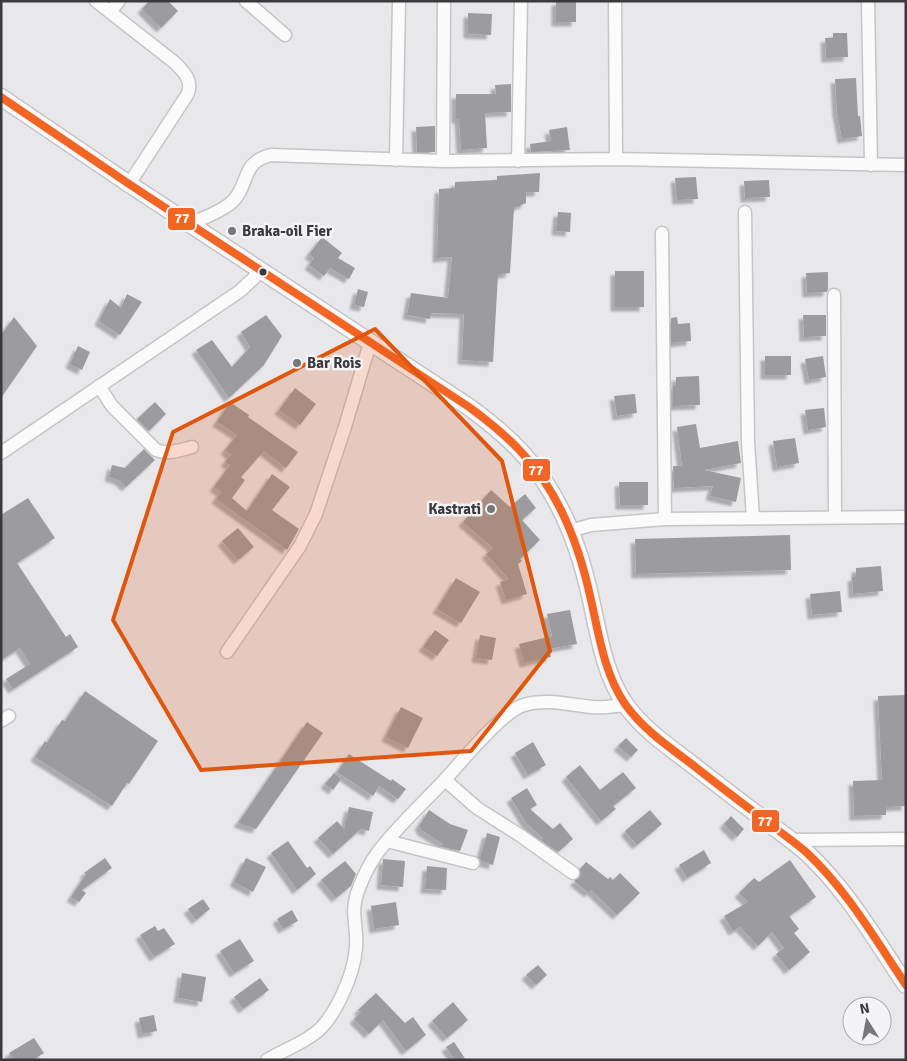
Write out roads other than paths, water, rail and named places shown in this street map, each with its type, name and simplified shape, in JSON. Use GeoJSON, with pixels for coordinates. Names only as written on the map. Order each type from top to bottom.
{"type":"FeatureCollection","features":[{"type":"Feature","properties":{"kind":"main road"},"geometry":{"type":"LineString","coordinates":[[1,97],[189,224],[469,407],[513,443],[540,475],[556,501],[570,531],[585,575],[606,664],[615,687],[626,705],[643,724],[676,753],[810,856],[838,886],[906,985]]}},
{"type":"Feature","properties":{"kind":"street"},"geometry":{"type":"LineString","coordinates":[[96,1],[174,62],[183,71],[190,83],[190,90],[187,95],[129,184]]}},
{"type":"Feature","properties":{"kind":"street"},"geometry":{"type":"LineString","coordinates":[[110,12],[119,1]]}},
{"type":"Feature","properties":{"kind":"street"},"geometry":{"type":"LineString","coordinates":[[246,1],[285,35]]}},
{"type":"Feature","properties":{"kind":"street"},"geometry":{"type":"LineString","coordinates":[[396,160],[399,1]]}},
{"type":"Feature","properties":{"kind":"street"},"geometry":{"type":"LineString","coordinates":[[443,162],[444,1]]}},
{"type":"Feature","properties":{"kind":"street"},"geometry":{"type":"LineString","coordinates":[[518,161],[521,1]]}},
{"type":"Feature","properties":{"kind":"street"},"geometry":{"type":"LineString","coordinates":[[614,1],[616,159]]}},
{"type":"Feature","properties":{"kind":"street"},"geometry":{"type":"LineString","coordinates":[[868,1],[871,165]]}},
{"type":"Feature","properties":{"kind":"street"},"geometry":{"type":"LineString","coordinates":[[189,224],[222,210],[238,196],[254,162],[271,155],[443,162],[616,159],[906,165]]}},
{"type":"Feature","properties":{"kind":"street"},"geometry":{"type":"LineString","coordinates":[[745,212],[748,442],[754,518]]}},
{"type":"Feature","properties":{"kind":"street"},"geometry":{"type":"LineString","coordinates":[[662,233],[665,519]]}},
{"type":"Feature","properties":{"kind":"street"},"geometry":{"type":"LineString","coordinates":[[1,453],[240,291],[254,278],[259,269]]}},
{"type":"Feature","properties":{"kind":"street"},"geometry":{"type":"LineString","coordinates":[[834,295],[835,518]]}},
{"type":"Feature","properties":{"kind":"street"},"geometry":{"type":"LineString","coordinates":[[227,652],[300,546],[316,514],[344,430],[370,342]]}},
{"type":"Feature","properties":{"kind":"street"},"geometry":{"type":"LineString","coordinates":[[99,386],[112,406],[156,450],[171,452],[192,447]]}},
{"type":"Feature","properties":{"kind":"street"},"geometry":{"type":"LineString","coordinates":[[570,531],[591,525],[665,519],[906,517]]}},
{"type":"Feature","properties":{"kind":"street"},"geometry":{"type":"LineString","coordinates":[[267,1060],[315,1034],[326,1022],[336,1006],[354,965],[356,949],[354,901],[366,871],[387,841],[408,816],[445,780],[496,725],[518,707],[542,702],[605,708],[626,705]]}},
{"type":"Feature","properties":{"kind":"street"},"geometry":{"type":"LineString","coordinates":[[445,780],[477,808],[573,873]]}},
{"type":"Feature","properties":{"kind":"street"},"geometry":{"type":"LineString","coordinates":[[791,840],[906,839]]}},
{"type":"Feature","properties":{"kind":"street"},"geometry":{"type":"LineString","coordinates":[[387,841],[473,863]]}},
{"type":"Feature","properties":{"kind":"place","name":"Braka-oil Fier"},"geometry":{"type":"Point","coordinates":[232,231]}},
{"type":"Feature","properties":{"kind":"place","name":"Bar Rois"},"geometry":{"type":"Point","coordinates":[297,363]}},
{"type":"Feature","properties":{"kind":"place","name":"Kastrati"},"geometry":{"type":"Point","coordinates":[491,509]}}]}
